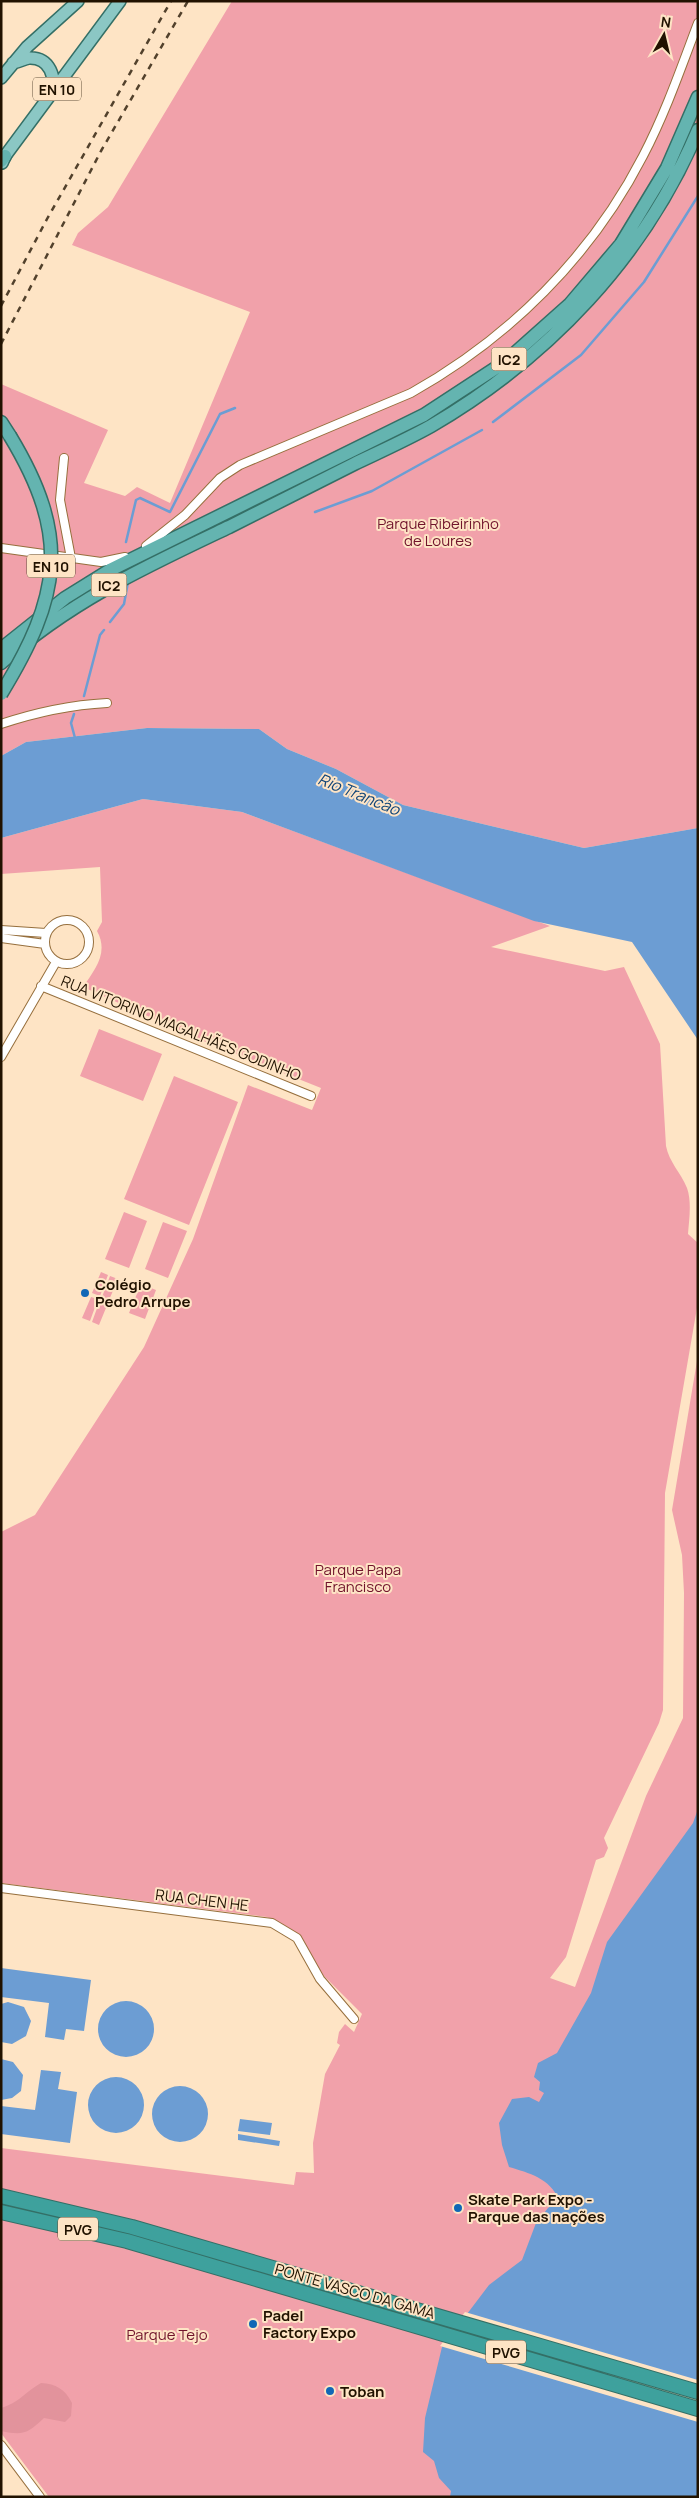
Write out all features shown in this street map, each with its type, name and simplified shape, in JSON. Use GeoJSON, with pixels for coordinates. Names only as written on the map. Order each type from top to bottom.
{"type":"FeatureCollection","features":[{"type":"Feature","properties":{"kind":"highway","name":"IC2"},"geometry":{"type":"LineString","coordinates":[[1,648],[65,598],[110,570],[424,415],[505,362],[540,333],[570,304],[621,244],[666,168],[698,98]]}},
{"type":"Feature","properties":{"kind":"highway","name":"IC2"},"geometry":{"type":"LineString","coordinates":[[1,663],[67,610],[121,578],[430,426],[513,371],[545,345],[580,311],[630,251],[678,173],[698,130]]}},
{"type":"Feature","properties":{"kind":"highway","name":"EN 10"},"geometry":{"type":"LineString","coordinates":[[1,422],[38,486],[46,510],[52,559],[49,586],[38,626],[26,653],[1,694]]}},
{"type":"Feature","properties":{"kind":"highway","name":"PONTE VASCO DA GAMA"},"geometry":{"type":"LineString","coordinates":[[1,2196],[132,2227],[698,2392]]}},
{"type":"Feature","properties":{"kind":"highway","name":"PONTE VASCO DA GAMA"},"geometry":{"type":"LineString","coordinates":[[1,2212],[127,2241],[698,2409]]}},
{"type":"Feature","properties":{"kind":"main road"},"geometry":{"type":"LineString","coordinates":[[1,78],[13,63],[78,1]]}},
{"type":"Feature","properties":{"kind":"main road","name":"EN 10"},"geometry":{"type":"LineString","coordinates":[[2,160],[120,1]]}},
{"type":"Feature","properties":{"kind":"main road","name":"EN 10"},"geometry":{"type":"LineString","coordinates":[[13,63],[28,58],[40,60],[50,67],[54,77],[54,88],[49,99]]}},
{"type":"Feature","properties":{"kind":"street"},"geometry":{"type":"LineString","coordinates":[[1,548],[101,562],[128,557],[154,542],[220,478],[240,465],[411,393],[490,341],[552,286],[599,229],[644,156],[677,80],[698,23]]}},
{"type":"Feature","properties":{"kind":"street"},"geometry":{"type":"LineString","coordinates":[[64,458],[60,500],[71,558]]}},
{"type":"Feature","properties":{"kind":"street"},"geometry":{"type":"LineString","coordinates":[[1,724],[44,711],[75,705],[107,703]]}},
{"type":"Feature","properties":{"kind":"street"},"geometry":{"type":"LineString","coordinates":[[68,919],[77,921],[84,926],[89,934],[90,944],[82,959],[74,963],[56,962],[48,954],[44,944],[46,933],[58,921],[68,919]]}},
{"type":"Feature","properties":{"kind":"street"},"geometry":{"type":"LineString","coordinates":[[1,930],[46,933]]}},
{"type":"Feature","properties":{"kind":"street"},"geometry":{"type":"LineString","coordinates":[[1,938],[44,944]]}},
{"type":"Feature","properties":{"kind":"street"},"geometry":{"type":"LineString","coordinates":[[1,1057],[56,962]]}},
{"type":"Feature","properties":{"kind":"street","name":"RUA VITORINO MAGALHÃES GODINHO"},"geometry":{"type":"LineString","coordinates":[[41,986],[311,1096]]}},
{"type":"Feature","properties":{"kind":"street","name":"RUA CHEN HE"},"geometry":{"type":"LineString","coordinates":[[1,1888],[272,1923],[297,1938],[320,1979],[354,2019]]}},
{"type":"Feature","properties":{"kind":"street"},"geometry":{"type":"LineString","coordinates":[[1,2445],[40,2497]]}},
{"type":"Feature","properties":{"kind":"green space","name":"Parque Ribeirinho de Loures"},"geometry":{"type":"Polygon","coordinates":[[[232,1],[698,1],[698,828],[584,848],[403,805],[336,769],[287,749],[259,729],[147,728],[26,742],[1,756],[1,384],[108,430],[84,483],[125,496],[137,487],[170,503],[250,312],[72,245],[78,233],[108,207],[232,1]]]}},
{"type":"Feature","properties":{"kind":"green space","name":"Parque Papa Francisco"},"geometry":{"type":"Polygon","coordinates":[[[143,799],[242,812],[550,926],[491,947],[605,971],[624,967],[660,1044],[666,1146],[689,1193],[688,1234],[698,1243],[698,1302],[665,1493],[663,1710],[659,1723],[604,1838],[608,1848],[604,1857],[596,1860],[566,1957],[550,1978],[575,1987],[646,1796],[683,1718],[684,1593],[682,1555],[672,1510],[698,1355],[698,2383],[678,2497],[49,2497],[1,2433],[1,2148],[294,2185],[296,2172],[314,2173],[313,2143],[325,2074],[340,2045],[337,2043],[339,2032],[345,2024],[354,2032],[362,2014],[322,1974],[302,1939],[289,1928],[267,1917],[1,1883],[1,1532],[35,1515],[144,1347],[193,1239],[248,1085],[312,1110],[321,1088],[201,1040],[83,987],[96,967],[101,954],[102,946],[97,931],[102,922],[100,867],[1,874],[1,838],[143,799]]]}},
{"type":"Feature","properties":{"kind":"green space"},"geometry":{"type":"Polygon","coordinates":[[[99,1029],[162,1054],[143,1101],[80,1076],[99,1029]]]}},
{"type":"Feature","properties":{"kind":"green space"},"geometry":{"type":"Polygon","coordinates":[[[174,1076],[238,1102],[189,1225],[124,1199],[174,1076]]]}},
{"type":"Feature","properties":{"kind":"green space"},"geometry":{"type":"Polygon","coordinates":[[[124,1212],[147,1221],[129,1268],[105,1259],[124,1212]]]}},
{"type":"Feature","properties":{"kind":"green space"},"geometry":{"type":"Polygon","coordinates":[[[163,1222],[187,1231],[168,1278],[145,1269],[163,1222]]]}},
{"type":"Feature","properties":{"kind":"green space"},"geometry":{"type":"Polygon","coordinates":[[[101,1272],[108,1275],[100,1296],[92,1293],[101,1272]]]}},
{"type":"Feature","properties":{"kind":"green space"},"geometry":{"type":"Polygon","coordinates":[[[110,1276],[118,1279],[109,1300],[102,1297],[110,1276]]]}},
{"type":"Feature","properties":{"kind":"green space"},"geometry":{"type":"Polygon","coordinates":[[[141,1284],[156,1290],[145,1319],[129,1313],[141,1284]]]}},
{"type":"Feature","properties":{"kind":"green space"},"geometry":{"type":"Polygon","coordinates":[[[91,1297],[98,1299],[90,1321],[82,1318],[91,1297]]]}},
{"type":"Feature","properties":{"kind":"green space"},"geometry":{"type":"Polygon","coordinates":[[[100,1300],[108,1303],[99,1325],[92,1322],[100,1300]]]}},
{"type":"Feature","properties":{"kind":"shaded area"},"geometry":{"type":"Polygon","coordinates":[[[41,2383],[56,2386],[66,2394],[72,2403],[71,2416],[65,2422],[44,2418],[25,2432],[1,2431],[1,2408],[13,2403],[41,2383]]]}},
{"type":"Feature","properties":{"kind":"water","name":"Rio Trancão"},"geometry":{"type":"Polygon","coordinates":[[[147,728],[259,729],[287,749],[336,769],[403,805],[584,848],[698,828],[698,1040],[632,942],[534,921],[242,812],[143,799],[1,838],[1,756],[26,742],[147,728]]]}},
{"type":"Feature","properties":{"kind":"water"},"geometry":{"type":"Polygon","coordinates":[[[698,1809],[698,2497],[450,2497],[451,2491],[439,2478],[434,2461],[423,2452],[425,2418],[442,2347],[489,2285],[522,2260],[536,2223],[548,2208],[559,2200],[550,2186],[544,2181],[531,2174],[509,2167],[502,2145],[499,2123],[512,2099],[529,2097],[539,2102],[544,2093],[539,2090],[540,2082],[534,2077],[538,2063],[557,2053],[591,1993],[607,1942],[693,1823],[698,1809]]]}},
{"type":"Feature","properties":{"kind":"water"},"geometry":{"type":"Polygon","coordinates":[[[1,1968],[91,1980],[84,2031],[66,2029],[64,2040],[45,2037],[49,2003],[1,1997],[1,1968]]]}},
{"type":"Feature","properties":{"kind":"water"},"geometry":{"type":"Polygon","coordinates":[[[126,2001],[137,2003],[146,2009],[152,2018],[154,2029],[152,2040],[146,2049],[137,2055],[126,2057],[115,2055],[106,2049],[100,2040],[98,2029],[100,2018],[106,2009],[115,2003],[126,2001]]]}},
{"type":"Feature","properties":{"kind":"water"},"geometry":{"type":"Polygon","coordinates":[[[8,2002],[24,2007],[31,2021],[26,2036],[12,2044],[1,2042],[1,2004],[8,2002]]]}},
{"type":"Feature","properties":{"kind":"water"},"geometry":{"type":"Polygon","coordinates":[[[1,2059],[13,2062],[23,2075],[21,2091],[12,2098],[1,2100],[1,2059]]]}},
{"type":"Feature","properties":{"kind":"water"},"geometry":{"type":"Polygon","coordinates":[[[41,2070],[61,2072],[58,2089],[77,2092],[70,2143],[1,2134],[1,2106],[35,2110],[41,2070]]]}},
{"type":"Feature","properties":{"kind":"water"},"geometry":{"type":"Polygon","coordinates":[[[116,2077],[127,2079],[136,2085],[142,2094],[144,2105],[142,2116],[136,2125],[127,2131],[116,2133],[105,2131],[96,2125],[90,2116],[88,2105],[90,2094],[96,2085],[105,2079],[116,2077]]]}},
{"type":"Feature","properties":{"kind":"water"},"geometry":{"type":"Polygon","coordinates":[[[180,2086],[191,2088],[200,2094],[206,2103],[208,2114],[206,2125],[200,2134],[191,2140],[180,2142],[169,2140],[160,2134],[154,2125],[152,2114],[154,2103],[160,2094],[169,2088],[180,2086]]]}},
{"type":"Feature","properties":{"kind":"water"},"geometry":{"type":"Polygon","coordinates":[[[240,2119],[272,2123],[270,2135],[238,2131],[240,2119]]]}},
{"type":"Feature","properties":{"kind":"water"},"geometry":{"type":"Polygon","coordinates":[[[238,2134],[280,2141],[279,2146],[238,2140],[238,2134]]]}},
{"type":"Feature","properties":{"kind":"pier"},"geometry":{"type":"Polygon","coordinates":[[[465,2312],[698,2380],[698,2422],[440,2346],[465,2312]]]}},
{"type":"Feature","properties":{"kind":"waterway"},"geometry":{"type":"LineString","coordinates":[[493,422],[581,355],[644,282],[698,196]]}},
{"type":"Feature","properties":{"kind":"waterway"},"geometry":{"type":"LineString","coordinates":[[126,542],[136,500],[140,498],[170,512],[220,414],[235,408]]}},
{"type":"Feature","properties":{"kind":"waterway"},"geometry":{"type":"LineString","coordinates":[[315,512],[372,491],[482,430]]}},
{"type":"Feature","properties":{"kind":"waterway"},"geometry":{"type":"LineString","coordinates":[[110,622],[124,604],[128,582]]}},
{"type":"Feature","properties":{"kind":"waterway"},"geometry":{"type":"LineString","coordinates":[[84,696],[100,635],[104,630]]}},
{"type":"Feature","properties":{"kind":"waterway"},"geometry":{"type":"LineString","coordinates":[[74,714],[71,723],[75,738]]}},
{"type":"Feature","properties":{"kind":"railway"},"geometry":{"type":"LineString","coordinates":[[1,306],[47,219],[171,1]]}},
{"type":"Feature","properties":{"kind":"railway"},"geometry":{"type":"LineString","coordinates":[[1,344],[101,151],[188,1]]}},
{"type":"Feature","properties":{"kind":"place","name":"Colégio Pedro Arrupe"},"geometry":{"type":"Point","coordinates":[85,1293]}},
{"type":"Feature","properties":{"kind":"place","name":"Skate Park Expo - Parque das nações"},"geometry":{"type":"Point","coordinates":[458,2208]}},
{"type":"Feature","properties":{"kind":"place","name":"Padel Factory Expo"},"geometry":{"type":"Point","coordinates":[253,2324]}},
{"type":"Feature","properties":{"kind":"place","name":"Toban"},"geometry":{"type":"Point","coordinates":[330,2391]}},
{"type":"Feature","properties":{"kind":"park label","name":"Parque Tejo"},"geometry":{"type":"Point","coordinates":[167,2334]}}]}
